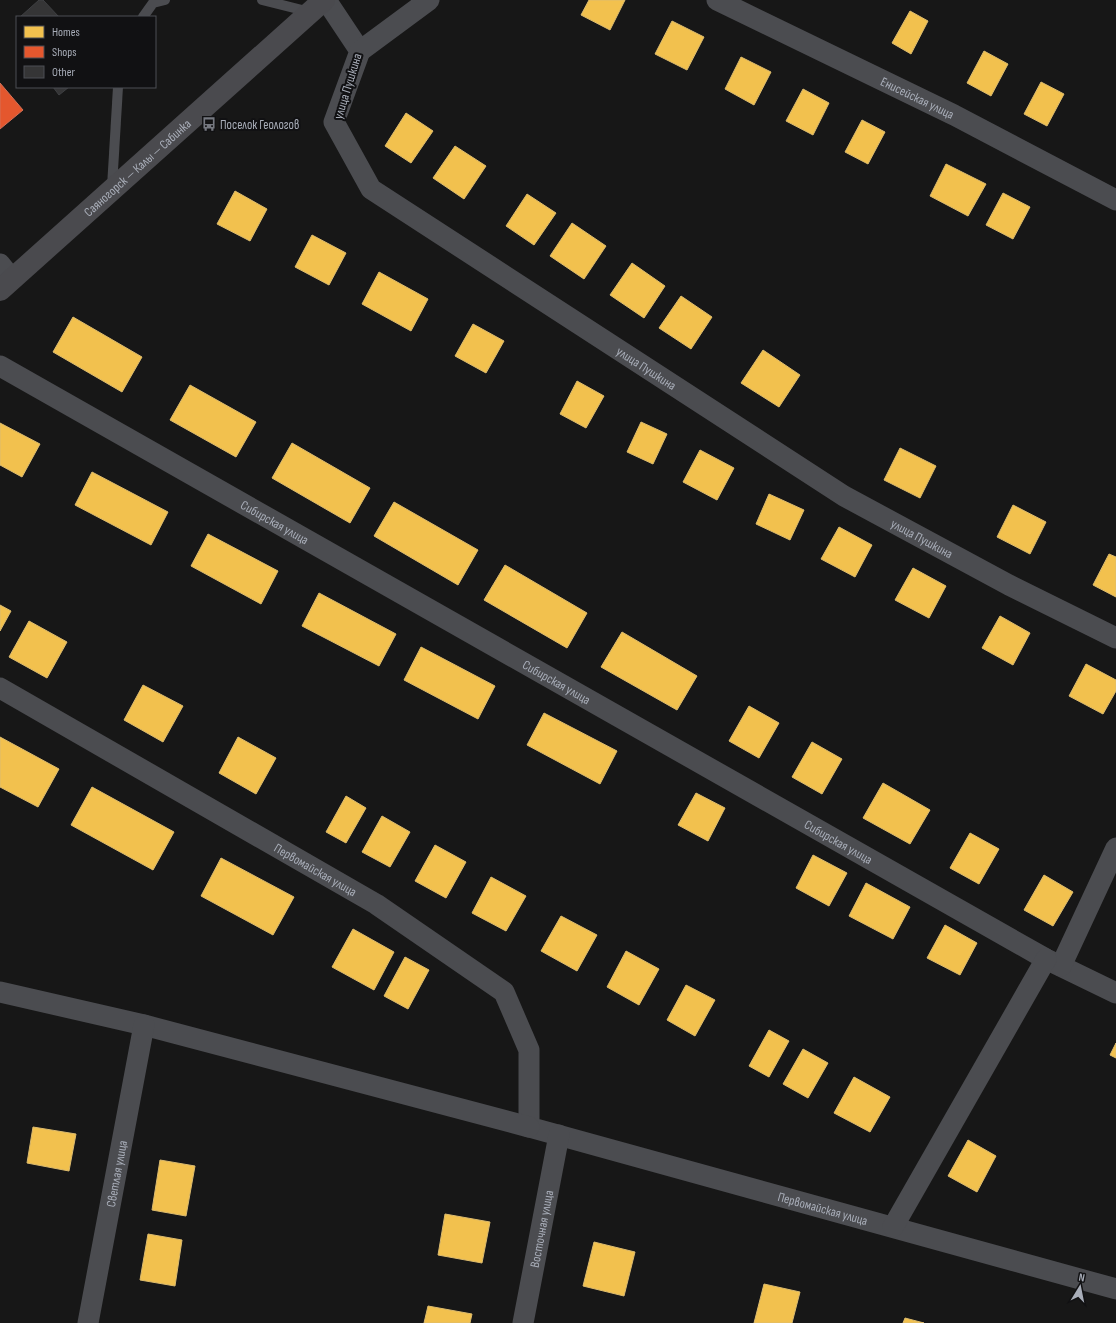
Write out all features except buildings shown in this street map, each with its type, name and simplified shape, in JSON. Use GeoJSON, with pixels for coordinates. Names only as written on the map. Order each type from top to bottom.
{"type":"FeatureCollection","features":[{"type":"Feature","properties":{"kind":"street"},"geometry":{"type":"LineString","coordinates":[[360,51],[429,0]]}},
{"type":"Feature","properties":{"kind":"street","name":"Енисейская улица"},"geometry":{"type":"LineString","coordinates":[[716,0],[954,115],[1116,200]]}},
{"type":"Feature","properties":{"kind":"street","name":"улица Пушкина"},"geometry":{"type":"LineString","coordinates":[[320,4],[360,51],[334,122],[371,189],[844,496],[1009,585],[1116,638]]}},
{"type":"Feature","properties":{"kind":"street","name":"Саяногорск — Калы — Сабинка"},"geometry":{"type":"LineString","coordinates":[[4,278],[112,189],[320,4]]}},
{"type":"Feature","properties":{"kind":"street","name":"Сибирская улица"},"geometry":{"type":"LineString","coordinates":[[0,366],[1053,962],[1116,993]]}},
{"type":"Feature","properties":{"kind":"street","name":"Первомайская улица"},"geometry":{"type":"LineString","coordinates":[[0,688],[376,904],[504,992],[529,1050],[529,1127]]}},
{"type":"Feature","properties":{"kind":"street"},"geometry":{"type":"LineString","coordinates":[[893,1227],[1053,962],[1116,848]]}},
{"type":"Feature","properties":{"kind":"street","name":"Первомайская улица"},"geometry":{"type":"LineString","coordinates":[[0,992],[144,1025],[529,1127],[1116,1289]]}},
{"type":"Feature","properties":{"kind":"street","name":"Светлая улица"},"geometry":{"type":"LineString","coordinates":[[88,1323],[144,1025]]}},
{"type":"Feature","properties":{"kind":"street","name":"Восточная улица"},"geometry":{"type":"LineString","coordinates":[[523,1323],[559,1135]]}},
{"type":"Feature","properties":{"kind":"lane"},"geometry":{"type":"LineString","coordinates":[[144,16],[153,3],[165,0]]}},
{"type":"Feature","properties":{"kind":"lane"},"geometry":{"type":"LineString","coordinates":[[262,0],[320,4]]}},
{"type":"Feature","properties":{"kind":"lane"},"geometry":{"type":"LineString","coordinates":[[112,189],[118,88]]}},
{"type":"Feature","properties":{"kind":"place","name":"Поселок Геологов"},"geometry":{"type":"Point","coordinates":[209,124]}}]}
